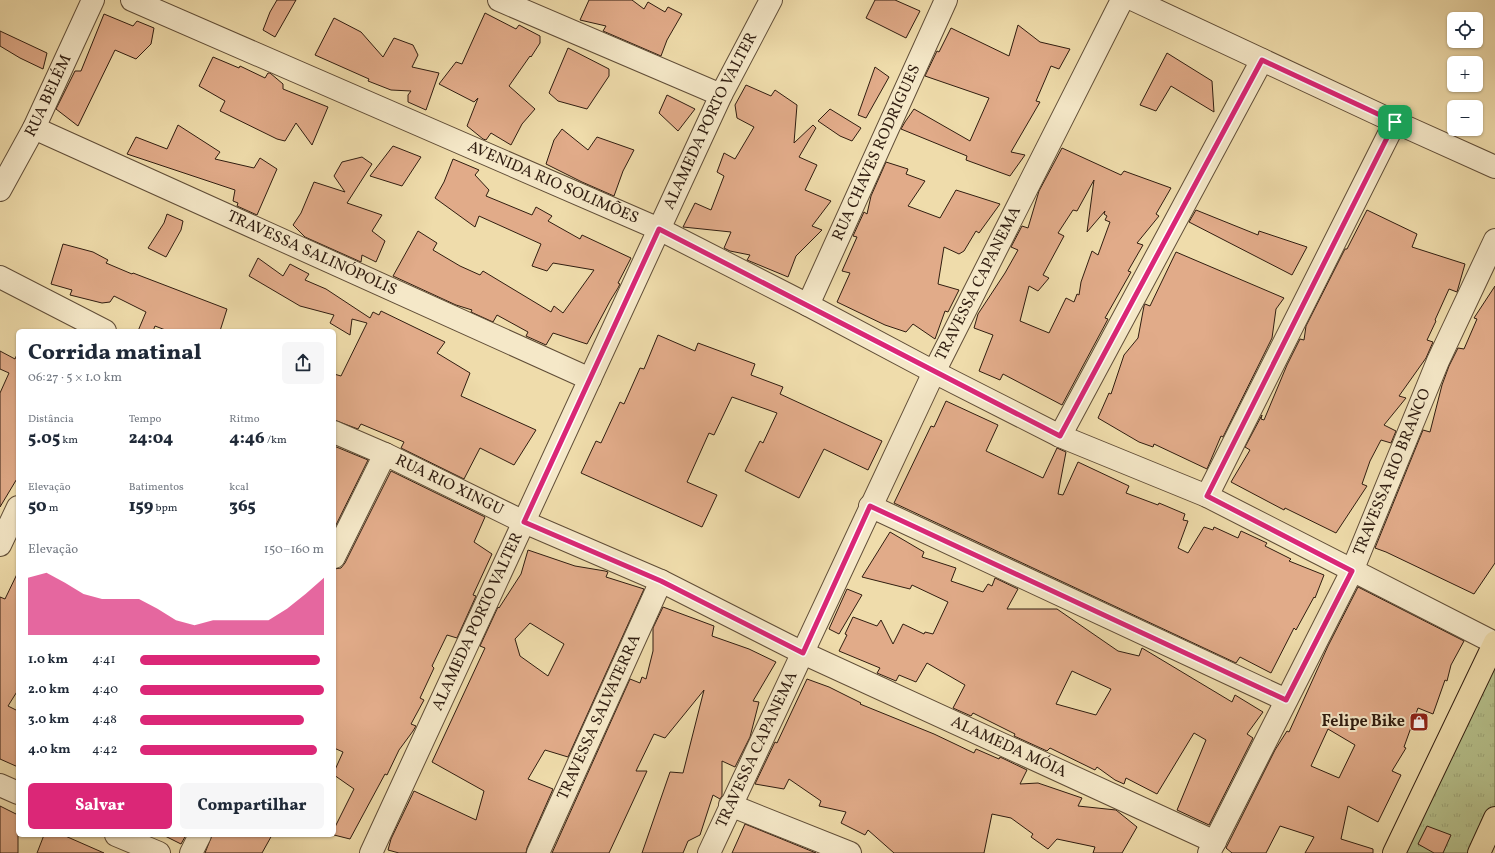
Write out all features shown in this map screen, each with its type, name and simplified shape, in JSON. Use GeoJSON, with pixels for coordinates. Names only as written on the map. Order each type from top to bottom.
{"type":"FeatureCollection","features":[{"type":"Feature","properties":{"kind":"main road"},"geometry":{"type":"LineString","coordinates":[[1394,853],[1495,642]]}},
{"type":"Feature","properties":{"kind":"main road"},"geometry":{"type":"LineString","coordinates":[[1479,853],[1495,818]]}},
{"type":"Feature","properties":{"kind":"street","name":"RUA BELÉM"},"geometry":{"type":"LineString","coordinates":[[0,190],[34,128],[93,0]]}},
{"type":"Feature","properties":{"kind":"street"},"geometry":{"type":"LineString","coordinates":[[499,0],[721,95]]}},
{"type":"Feature","properties":{"kind":"street","name":"ALAMEDA PORTO VALTER"},"geometry":{"type":"LineString","coordinates":[[370,853],[721,95],[771,0]]}},
{"type":"Feature","properties":{"kind":"street","name":"RUA CHAVES RODRIGUES"},"geometry":{"type":"LineString","coordinates":[[808,305],[946,0]]}},
{"type":"Feature","properties":{"kind":"street","name":"TRAVESSA CAPANEMA"},"geometry":{"type":"LineString","coordinates":[[709,853],[730,805],[803,653],[870,506],[934,372],[1122,0]]}},
{"type":"Feature","properties":{"kind":"street"},"geometry":{"type":"LineString","coordinates":[[1134,0],[1495,167]]}},
{"type":"Feature","properties":{"kind":"street","name":"AVENIDA RIO SOLIMÕES"},"geometry":{"type":"LineString","coordinates":[[137,2],[659,229],[1060,436],[1207,496],[1352,571],[1495,642]]}},
{"type":"Feature","properties":{"kind":"street"},"geometry":{"type":"LineString","coordinates":[[1060,436],[1262,60]]}},
{"type":"Feature","properties":{"kind":"street"},"geometry":{"type":"LineString","coordinates":[[1207,496],[1395,122]]}},
{"type":"Feature","properties":{"kind":"street","name":"TRAVESSA SALINÓPOLIS"},"geometry":{"type":"LineString","coordinates":[[34,128],[590,379]]}},
{"type":"Feature","properties":{"kind":"street","name":"TRAVESSA RIO BRANCO"},"geometry":{"type":"LineString","coordinates":[[1212,847],[1352,571],[1438,361],[1495,240]]}},
{"type":"Feature","properties":{"kind":"street"},"geometry":{"type":"LineString","coordinates":[[0,277],[100,329]]}},
{"type":"Feature","properties":{"kind":"street","name":"RUA RIO XINGU"},"geometry":{"type":"LineString","coordinates":[[336,433],[385,454],[524,522],[661,581],[803,653]]}},
{"type":"Feature","properties":{"kind":"street"},"geometry":{"type":"LineString","coordinates":[[336,554],[385,454]]}},
{"type":"Feature","properties":{"kind":"street"},"geometry":{"type":"LineString","coordinates":[[870,506],[1286,700]]}},
{"type":"Feature","properties":{"kind":"street"},"geometry":{"type":"LineString","coordinates":[[0,545],[16,511]]}},
{"type":"Feature","properties":{"kind":"street","name":"TRAVESSA SALVATERRA"},"geometry":{"type":"LineString","coordinates":[[538,853],[661,581]]}},
{"type":"Feature","properties":{"kind":"street","name":"ALAMEDA MÓIA"},"geometry":{"type":"LineString","coordinates":[[803,653],[1212,847]]}},
{"type":"Feature","properties":{"kind":"street"},"geometry":{"type":"LineString","coordinates":[[0,785],[16,792]]}},
{"type":"Feature","properties":{"kind":"street"},"geometry":{"type":"LineString","coordinates":[[730,805],[850,853]]}},
{"type":"Feature","properties":{"kind":"street"},"geometry":{"type":"LineString","coordinates":[[121,837],[159,853]]}},
{"type":"Feature","properties":{"kind":"street"},"geometry":{"type":"LineString","coordinates":[[191,853],[199,837]]}},
{"type":"Feature","properties":{"kind":"green space"},"geometry":{"type":"Polygon","coordinates":[[[1495,642],[1495,818],[1479,853],[1394,853],[1495,642]]]}},
{"type":"Feature","properties":{"kind":"building"},"geometry":{"type":"Polygon","coordinates":[[[277,0],[296,0],[275,37],[263,30],[270,12],[277,0]]]}},
{"type":"Feature","properties":{"kind":"building"},"geometry":{"type":"Polygon","coordinates":[[[589,0],[632,0],[644,9],[648,2],[665,12],[668,7],[682,14],[667,40],[661,56],[603,31],[606,26],[580,20],[589,0]]]}},
{"type":"Feature","properties":{"kind":"building"},"geometry":{"type":"Polygon","coordinates":[[[875,0],[895,0],[920,11],[906,38],[866,18],[875,0]]]}},
{"type":"Feature","properties":{"kind":"building"},"geometry":{"type":"Polygon","coordinates":[[[485,13],[516,29],[519,25],[540,36],[540,43],[509,86],[535,109],[522,124],[511,145],[491,133],[486,140],[483,139],[467,126],[478,98],[474,102],[439,84],[456,62],[462,64],[485,13]]]}},
{"type":"Feature","properties":{"kind":"building"},"geometry":{"type":"Polygon","coordinates":[[[104,14],[133,26],[137,21],[154,28],[151,44],[136,59],[115,50],[78,126],[56,109],[75,71],[81,71],[104,14]]]}},
{"type":"Feature","properties":{"kind":"building"},"geometry":{"type":"Polygon","coordinates":[[[334,18],[361,32],[383,57],[394,38],[413,45],[418,55],[412,67],[439,73],[426,110],[408,102],[408,95],[411,91],[391,90],[368,81],[369,79],[315,55],[334,18]]]}},
{"type":"Feature","properties":{"kind":"building"},"geometry":{"type":"Polygon","coordinates":[[[1018,25],[1040,42],[1070,49],[1059,69],[1051,66],[1036,101],[1040,102],[1011,152],[1025,155],[1010,176],[966,160],[967,156],[901,129],[914,109],[970,141],[989,98],[925,76],[937,51],[939,52],[951,28],[1009,56],[1018,25]]]}},
{"type":"Feature","properties":{"kind":"building"},"geometry":{"type":"Polygon","coordinates":[[[0,31],[47,53],[43,69],[0,46],[0,31]]]}},
{"type":"Feature","properties":{"kind":"building"},"geometry":{"type":"Polygon","coordinates":[[[568,48],[609,69],[609,76],[587,109],[558,101],[549,93],[568,48]]]}},
{"type":"Feature","properties":{"kind":"building"},"geometry":{"type":"Polygon","coordinates":[[[1167,53],[1212,81],[1214,112],[1171,86],[1156,111],[1140,105],[1167,53]]]}},
{"type":"Feature","properties":{"kind":"building"},"geometry":{"type":"Polygon","coordinates":[[[213,57],[239,68],[240,66],[265,78],[268,73],[270,73],[283,84],[283,89],[328,107],[312,145],[296,123],[285,141],[277,139],[220,111],[225,101],[199,86],[213,57]]]}},
{"type":"Feature","properties":{"kind":"building"},"geometry":{"type":"Polygon","coordinates":[[[875,67],[889,77],[866,118],[858,115],[875,67]]]}},
{"type":"Feature","properties":{"kind":"building"},"geometry":{"type":"Polygon","coordinates":[[[746,85],[771,96],[775,90],[797,105],[794,143],[813,125],[816,128],[799,157],[817,165],[805,190],[831,201],[812,226],[822,230],[796,256],[788,277],[747,260],[750,255],[730,251],[724,248],[731,232],[683,227],[695,203],[711,210],[724,176],[717,172],[724,153],[735,159],[754,127],[737,118],[735,105],[746,85]]]}},
{"type":"Feature","properties":{"kind":"building"},"geometry":{"type":"Polygon","coordinates":[[[667,95],[695,109],[678,131],[659,113],[667,95]]]}},
{"type":"Feature","properties":{"kind":"building"},"geometry":{"type":"Polygon","coordinates":[[[830,109],[861,128],[852,141],[840,136],[818,121],[830,109]]]}},
{"type":"Feature","properties":{"kind":"building"},"geometry":{"type":"Polygon","coordinates":[[[178,125],[220,152],[215,159],[254,168],[260,158],[277,169],[257,215],[237,206],[238,203],[233,201],[235,190],[127,154],[136,137],[167,149],[178,125]]]}},
{"type":"Feature","properties":{"kind":"building"},"geometry":{"type":"Polygon","coordinates":[[[562,129],[588,150],[597,137],[634,150],[623,171],[614,196],[546,164],[554,140],[562,129]]]}},
{"type":"Feature","properties":{"kind":"building"},"geometry":{"type":"Polygon","coordinates":[[[393,146],[421,157],[402,186],[370,176],[393,146]]]}},
{"type":"Feature","properties":{"kind":"building"},"geometry":{"type":"Polygon","coordinates":[[[1062,148],[1121,175],[1124,171],[1171,188],[1156,214],[1159,216],[1137,243],[1143,245],[1128,271],[1131,272],[1105,318],[1108,319],[1062,405],[1003,374],[1000,380],[979,371],[993,335],[974,328],[978,314],[1018,250],[1011,247],[1022,226],[1028,228],[1039,191],[1062,148]],[[1094,180],[1077,211],[1073,210],[1058,233],[1064,236],[1043,275],[1049,278],[1038,291],[1029,286],[1020,321],[1049,333],[1066,298],[1074,302],[1077,294],[1079,295],[1081,282],[1092,251],[1098,255],[1110,222],[1105,220],[1107,216],[1104,214],[1105,211],[1087,232],[1094,180]]]}},
{"type":"Feature","properties":{"kind":"building"},"geometry":{"type":"Polygon","coordinates":[[[362,157],[372,164],[347,203],[382,215],[372,231],[385,241],[376,262],[362,255],[361,262],[305,237],[293,225],[301,213],[314,182],[345,192],[334,176],[342,162],[362,157]]]}},
{"type":"Feature","properties":{"kind":"building"},"geometry":{"type":"Polygon","coordinates":[[[453,159],[479,170],[475,175],[489,190],[486,196],[532,215],[536,207],[552,216],[548,221],[580,239],[582,235],[631,258],[618,283],[620,284],[618,288],[587,344],[553,333],[546,345],[526,336],[528,332],[497,315],[493,322],[471,312],[472,310],[456,305],[393,276],[418,231],[437,243],[433,250],[460,266],[480,275],[483,271],[551,312],[554,306],[563,313],[594,270],[553,263],[547,271],[532,266],[541,244],[479,216],[475,227],[435,198],[444,182],[453,159]]]}},
{"type":"Feature","properties":{"kind":"building"},"geometry":{"type":"Polygon","coordinates":[[[886,162],[908,169],[906,174],[925,181],[908,206],[940,218],[956,190],[1000,204],[979,233],[976,231],[964,251],[959,254],[944,247],[938,284],[959,290],[948,312],[945,311],[935,339],[913,324],[906,332],[885,325],[837,302],[850,273],[842,271],[857,237],[853,236],[864,212],[867,214],[871,196],[886,162]]]}},
{"type":"Feature","properties":{"kind":"building"},"geometry":{"type":"Polygon","coordinates":[[[1196,210],[1258,235],[1259,231],[1307,247],[1292,275],[1189,222],[1196,210]]]}},
{"type":"Feature","properties":{"kind":"building"},"geometry":{"type":"Polygon","coordinates":[[[1367,210],[1417,234],[1412,247],[1465,264],[1457,292],[1449,289],[1435,320],[1436,321],[1427,340],[1433,342],[1426,358],[1399,396],[1406,398],[1384,425],[1396,431],[1391,443],[1381,440],[1370,461],[1362,484],[1367,486],[1336,533],[1285,508],[1284,510],[1231,482],[1250,450],[1245,447],[1262,415],[1261,419],[1264,420],[1287,365],[1300,339],[1304,340],[1306,326],[1345,249],[1347,249],[1367,210]]]}},
{"type":"Feature","properties":{"kind":"building"},"geometry":{"type":"Polygon","coordinates":[[[167,214],[183,221],[181,230],[166,257],[148,248],[164,223],[167,214]]]}},
{"type":"Feature","properties":{"kind":"building"},"geometry":{"type":"Polygon","coordinates":[[[63,244],[93,252],[108,260],[106,263],[227,309],[221,329],[163,329],[155,326],[154,329],[139,329],[146,312],[114,296],[110,302],[102,303],[70,295],[72,290],[51,284],[63,244]]]}},
{"type":"Feature","properties":{"kind":"building"},"geometry":{"type":"Polygon","coordinates":[[[1176,252],[1284,298],[1276,309],[1272,338],[1223,437],[1221,436],[1207,469],[1154,444],[1153,447],[1139,442],[1098,418],[1109,393],[1111,394],[1124,355],[1138,338],[1144,306],[1145,304],[1150,306],[1176,252]]]}},
{"type":"Feature","properties":{"kind":"building"},"geometry":{"type":"Polygon","coordinates":[[[258,258],[283,276],[290,264],[309,274],[305,280],[326,289],[370,318],[373,312],[379,315],[381,311],[445,342],[437,353],[470,373],[461,396],[536,430],[514,465],[480,448],[464,479],[401,448],[404,442],[361,424],[358,429],[336,421],[336,375],[341,376],[367,323],[352,319],[350,335],[330,323],[334,315],[300,306],[249,276],[258,258]]]}},
{"type":"Feature","properties":{"kind":"building"},"geometry":{"type":"Polygon","coordinates":[[[1495,286],[1495,563],[1474,594],[1375,548],[1423,430],[1430,432],[1442,385],[1449,366],[1458,348],[1464,349],[1477,319],[1474,318],[1495,286]]]}},
{"type":"Feature","properties":{"kind":"building"},"geometry":{"type":"Polygon","coordinates":[[[658,335],[695,351],[698,343],[755,364],[751,375],[783,387],[780,394],[882,441],[868,470],[824,449],[799,498],[745,471],[760,441],[763,443],[777,413],[732,397],[714,435],[709,433],[687,482],[717,495],[702,527],[581,473],[596,441],[601,443],[620,402],[624,404],[640,368],[644,369],[658,335]]]}},
{"type":"Feature","properties":{"kind":"building"},"geometry":{"type":"Polygon","coordinates":[[[0,351],[15,359],[16,357],[16,480],[0,507],[0,393],[9,373],[0,369],[0,351]]]}},
{"type":"Feature","properties":{"kind":"building"},"geometry":{"type":"Polygon","coordinates":[[[946,401],[998,425],[986,451],[1043,478],[1057,448],[1066,452],[1058,494],[1063,495],[1078,462],[1129,486],[1126,493],[1158,505],[1159,503],[1185,514],[1183,520],[1188,521],[1178,548],[1188,553],[1204,527],[1213,530],[1214,527],[1238,538],[1241,531],[1267,543],[1265,546],[1291,559],[1289,561],[1324,575],[1315,598],[1314,597],[1296,630],[1294,628],[1271,673],[1240,657],[1236,663],[894,503],[931,426],[934,427],[946,401]]]}},
{"type":"Feature","properties":{"kind":"building"},"geometry":{"type":"Polygon","coordinates":[[[336,447],[368,460],[336,525],[336,447]]]}},
{"type":"Feature","properties":{"kind":"building"},"geometry":{"type":"Polygon","coordinates":[[[391,471],[485,517],[474,542],[492,554],[473,595],[476,596],[457,638],[447,635],[432,666],[434,668],[420,698],[424,700],[411,724],[416,726],[399,750],[387,775],[385,774],[350,839],[336,836],[336,825],[354,789],[336,776],[336,768],[343,752],[336,749],[336,569],[341,568],[345,563],[391,471]]]}},
{"type":"Feature","properties":{"kind":"building"},"geometry":{"type":"Polygon","coordinates":[[[890,532],[924,552],[922,557],[956,568],[951,581],[983,592],[988,584],[992,586],[995,578],[1018,589],[1007,609],[1057,609],[1118,651],[1139,656],[1142,648],[1232,702],[1235,695],[1263,712],[1247,734],[1253,738],[1209,825],[1177,810],[1206,740],[1194,733],[1157,794],[1126,778],[1124,784],[1115,780],[1097,767],[1095,770],[1050,748],[1047,751],[1014,736],[1015,734],[973,713],[971,716],[953,708],[965,685],[927,663],[916,682],[899,675],[896,681],[877,673],[880,668],[839,651],[847,635],[845,634],[853,617],[877,626],[881,620],[893,644],[903,624],[924,634],[925,632],[933,634],[948,602],[912,585],[910,589],[862,577],[890,532]],[[1072,671],[1056,704],[1096,715],[1111,689],[1072,671]]]}},
{"type":"Feature","properties":{"kind":"building"},"geometry":{"type":"Polygon","coordinates":[[[528,550],[575,566],[608,572],[606,577],[644,589],[568,757],[545,750],[528,779],[553,789],[526,853],[399,853],[388,850],[391,839],[414,791],[476,820],[484,791],[432,762],[485,648],[480,646],[498,607],[499,608],[521,574],[528,550]],[[530,623],[515,639],[520,656],[548,676],[564,644],[530,623]]]}},
{"type":"Feature","properties":{"kind":"building"},"geometry":{"type":"Polygon","coordinates":[[[16,576],[16,693],[8,706],[16,710],[16,766],[0,759],[0,597],[5,599],[16,576]]]}},
{"type":"Feature","properties":{"kind":"building"},"geometry":{"type":"Polygon","coordinates":[[[1358,587],[1464,641],[1451,665],[1447,681],[1445,680],[1433,714],[1418,708],[1404,747],[1406,748],[1392,771],[1401,775],[1378,822],[1348,806],[1341,839],[1373,849],[1373,853],[1305,853],[1314,837],[1280,826],[1266,853],[1232,853],[1226,848],[1275,750],[1287,731],[1289,732],[1328,646],[1358,587]],[[1328,729],[1311,766],[1339,778],[1355,745],[1328,729]]]}},
{"type":"Feature","properties":{"kind":"building"},"geometry":{"type":"Polygon","coordinates":[[[847,589],[862,595],[839,634],[829,629],[847,589]]]}},
{"type":"Feature","properties":{"kind":"building"},"geometry":{"type":"Polygon","coordinates":[[[663,607],[714,626],[712,636],[749,649],[776,662],[753,701],[759,702],[750,737],[735,767],[722,761],[722,796],[720,799],[713,795],[700,835],[688,841],[683,853],[642,853],[670,772],[683,773],[704,690],[665,738],[654,734],[636,771],[647,771],[609,853],[552,853],[630,679],[640,683],[642,677],[646,679],[653,651],[653,628],[663,607]]]}},
{"type":"Feature","properties":{"kind":"building"},"geometry":{"type":"Polygon","coordinates":[[[807,679],[829,687],[861,703],[860,704],[934,734],[974,753],[976,749],[999,759],[1000,757],[1027,770],[1020,784],[1038,783],[1082,798],[1078,806],[1116,810],[1137,827],[1122,853],[1093,853],[1095,847],[1057,839],[1048,849],[1031,837],[1033,834],[1011,818],[992,814],[984,853],[894,853],[868,830],[865,835],[841,823],[846,812],[819,806],[821,801],[789,779],[784,789],[755,784],[775,742],[777,743],[807,679]]]}},
{"type":"Feature","properties":{"kind":"building"},"geometry":{"type":"Polygon","coordinates":[[[0,806],[16,814],[18,853],[0,853],[0,806]]]}},
{"type":"Feature","properties":{"kind":"building"},"geometry":{"type":"Polygon","coordinates":[[[745,824],[816,853],[732,853],[745,824]]]}},
{"type":"Feature","properties":{"kind":"building"},"geometry":{"type":"Polygon","coordinates":[[[1427,826],[1451,835],[1443,853],[1434,853],[1418,844],[1427,826]]]}},
{"type":"Feature","properties":{"kind":"building"},"geometry":{"type":"Polygon","coordinates":[[[43,837],[68,837],[104,853],[37,853],[43,837]]]}},
{"type":"Feature","properties":{"kind":"building"},"geometry":{"type":"Polygon","coordinates":[[[167,837],[185,837],[181,844],[167,837]]]}},
{"type":"Feature","properties":{"kind":"building"},"geometry":{"type":"Polygon","coordinates":[[[211,837],[271,837],[262,853],[205,853],[211,837]]]}},
{"type":"Feature","properties":{"kind":"place","name":"Felipe Bike"},"geometry":{"type":"Point","coordinates":[1419,722]}},
{"type":"Feature","properties":{"kind":"route"},"geometry":{"type":"LineString","coordinates":[[1262,60],[1395,122],[1207,496],[1352,571],[1286,700],[870,506],[803,653],[661,581],[524,522],[659,229],[1060,436],[1262,60]]}}]}
